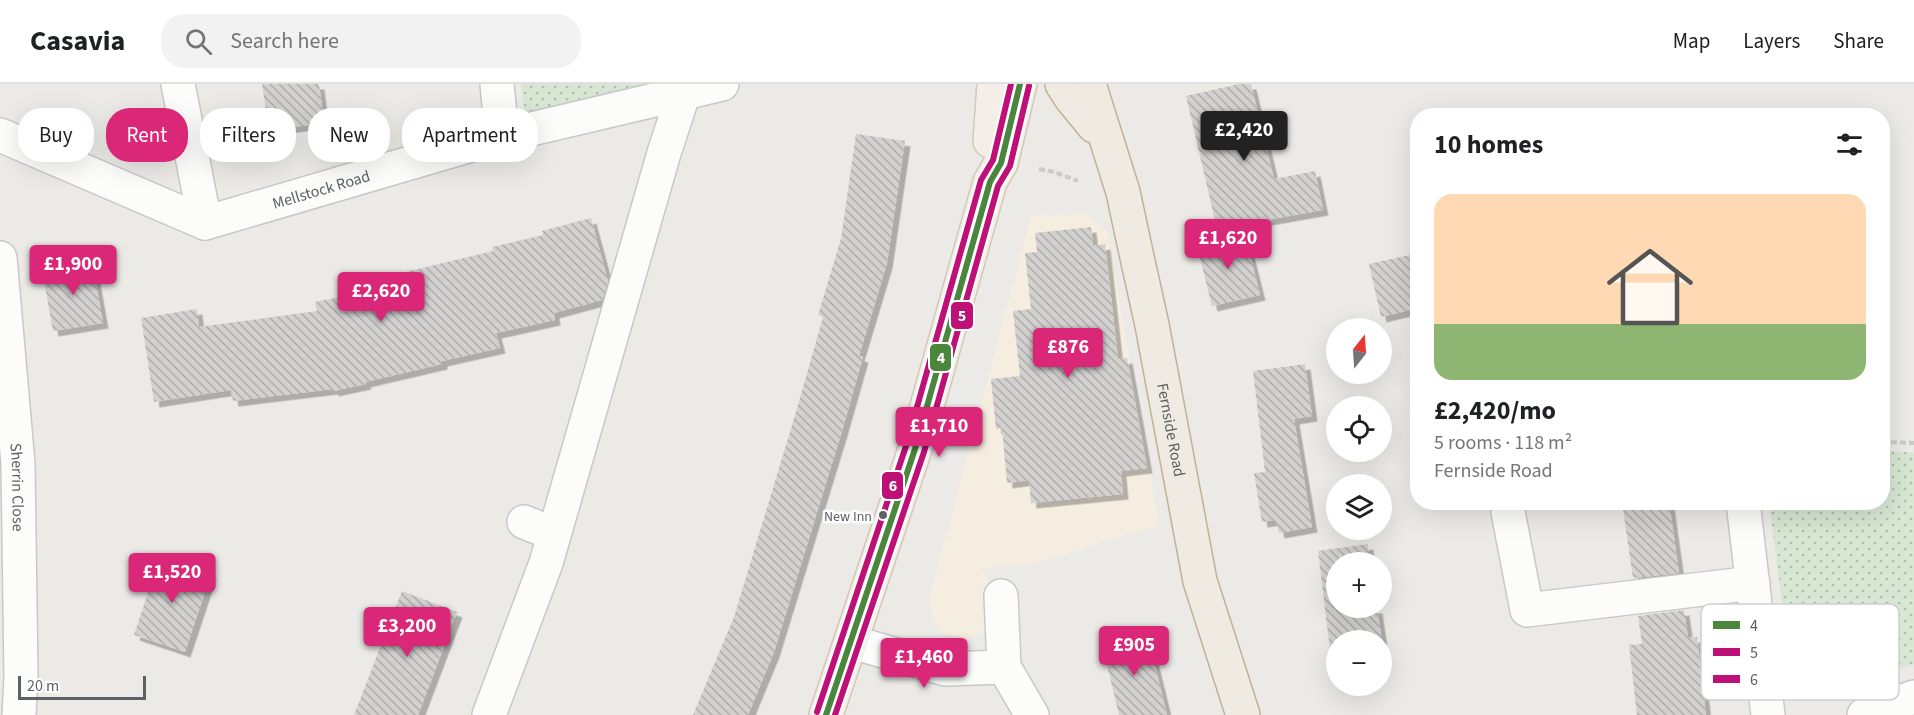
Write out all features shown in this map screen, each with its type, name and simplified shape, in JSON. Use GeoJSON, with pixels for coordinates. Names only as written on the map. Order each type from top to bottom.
{"type":"FeatureCollection","features":[{"type":"Feature","properties":{"kind":"highway","name":"Fernside Road"},"geometry":{"type":"LineString","coordinates":[[1062,84],[1106,141]]}},
{"type":"Feature","properties":{"kind":"highway","name":"Fernside Road"},"geometry":{"type":"LineString","coordinates":[[1089,84],[1123,192],[1152,325],[1200,580],[1244,715]]}},
{"type":"Feature","properties":{"kind":"main road"},"geometry":{"type":"LineString","coordinates":[[994,84],[989,159],[996,172]]}},
{"type":"Feature","properties":{"kind":"main road"},"geometry":{"type":"LineString","coordinates":[[826,715],[915,448],[1020,84]]}},
{"type":"Feature","properties":{"kind":"street"},"geometry":{"type":"LineString","coordinates":[[178,84],[205,222]]}},
{"type":"Feature","properties":{"kind":"street"},"geometry":{"type":"LineString","coordinates":[[497,84],[499,108]]}},
{"type":"Feature","properties":{"kind":"street","name":"Mellstock Road"},"geometry":{"type":"LineString","coordinates":[[538,127],[722,84]]}},
{"type":"Feature","properties":{"kind":"street"},"geometry":{"type":"LineString","coordinates":[[489,715],[546,563],[664,153],[684,92]]}},
{"type":"Feature","properties":{"kind":"street"},"geometry":{"type":"LineString","coordinates":[[1,144],[205,222]]}},
{"type":"Feature","properties":{"kind":"street","name":"Mellstock Road"},"geometry":{"type":"LineString","coordinates":[[205,222],[412,162]]}},
{"type":"Feature","properties":{"kind":"street","name":"Sherrin Close"},"geometry":{"type":"LineString","coordinates":[[0,258],[18,464],[21,677],[19,715]]}},
{"type":"Feature","properties":{"kind":"street"},"geometry":{"type":"LineString","coordinates":[[1744,510],[1755,604]]}},
{"type":"Feature","properties":{"kind":"street"},"geometry":{"type":"LineString","coordinates":[[1508,512],[1527,610],[1753,583]]}},
{"type":"Feature","properties":{"kind":"street"},"geometry":{"type":"LineString","coordinates":[[524,522],[554,534]]}},
{"type":"Feature","properties":{"kind":"street"},"geometry":{"type":"LineString","coordinates":[[1001,596],[1004,667],[1032,715]]}},
{"type":"Feature","properties":{"kind":"street"},"geometry":{"type":"LineString","coordinates":[[852,642],[945,669],[1004,667]]}},
{"type":"Feature","properties":{"kind":"street"},"geometry":{"type":"LineString","coordinates":[[1864,715],[1914,697]]}},
{"type":"Feature","properties":{"kind":"street"},"geometry":{"type":"LineString","coordinates":[[1766,700],[1768,715]]}},
{"type":"Feature","properties":{"kind":"path"},"geometry":{"type":"LineString","coordinates":[[996,172],[1054,172],[1084,184]]}},
{"type":"Feature","properties":{"kind":"path"},"geometry":{"type":"LineString","coordinates":[[1890,442],[1914,443]]}},
{"type":"Feature","properties":{"kind":"shaded area"},"geometry":{"type":"Polygon","coordinates":[[[1088,214],[1107,232],[1159,525],[1032,564],[982,568],[994,594],[993,618],[985,632],[965,639],[941,633],[933,618],[929,600],[1031,216],[1088,214]]]}},
{"type":"Feature","properties":{"kind":"green space"},"geometry":{"type":"Polygon","coordinates":[[[521,84],[722,84],[538,126],[538,108],[524,108],[521,84]]]}},
{"type":"Feature","properties":{"kind":"green space"},"geometry":{"type":"Polygon","coordinates":[[[1890,451],[1914,453],[1914,664],[1899,669],[1899,604],[1782,604],[1770,510],[1890,510],[1890,451]]]}},
{"type":"Feature","properties":{"kind":"building"},"geometry":{"type":"Polygon","coordinates":[[[262,84],[319,84],[322,108],[308,108],[308,125],[296,127],[296,108],[266,108],[262,84]]]}},
{"type":"Feature","properties":{"kind":"building"},"geometry":{"type":"Polygon","coordinates":[[[1239,84],[1251,84],[1274,179],[1315,171],[1323,210],[1217,229],[1186,96],[1239,84]]]}},
{"type":"Feature","properties":{"kind":"building"},"geometry":{"type":"Polygon","coordinates":[[[856,134],[905,141],[887,263],[859,356],[863,357],[774,652],[748,715],[693,715],[734,617],[823,317],[818,315],[841,239],[856,134]]]}},
{"type":"Feature","properties":{"kind":"building"},"geometry":{"type":"Polygon","coordinates":[[[591,218],[608,281],[602,300],[554,313],[555,320],[496,333],[500,348],[442,361],[442,364],[333,391],[333,389],[233,401],[231,390],[154,402],[141,318],[197,309],[199,327],[317,311],[315,302],[370,291],[368,281],[493,251],[492,247],[543,235],[542,231],[591,218]]]}},
{"type":"Feature","properties":{"kind":"building"},"geometry":{"type":"Polygon","coordinates":[[[1091,227],[1093,246],[1105,244],[1118,359],[1127,358],[1147,468],[1121,471],[1123,494],[1031,503],[1029,480],[1007,483],[1002,428],[996,429],[991,379],[1020,376],[1013,311],[1031,309],[1025,253],[1037,252],[1035,233],[1091,227]]]}},
{"type":"Feature","properties":{"kind":"building"},"geometry":{"type":"Polygon","coordinates":[[[1245,235],[1260,295],[1212,306],[1197,246],[1245,235]]]}},
{"type":"Feature","properties":{"kind":"building"},"geometry":{"type":"Polygon","coordinates":[[[1410,255],[1410,310],[1381,317],[1369,264],[1410,255]]]}},
{"type":"Feature","properties":{"kind":"building"},"geometry":{"type":"Polygon","coordinates":[[[92,261],[103,323],[53,331],[42,270],[92,261]]]}},
{"type":"Feature","properties":{"kind":"building"},"geometry":{"type":"Polygon","coordinates":[[[1305,364],[1312,416],[1294,419],[1312,527],[1279,533],[1276,520],[1262,522],[1254,473],[1265,472],[1253,371],[1305,364]]]}},
{"type":"Feature","properties":{"kind":"building"},"geometry":{"type":"Polygon","coordinates":[[[1623,510],[1670,510],[1679,573],[1633,578],[1623,510]]]}},
{"type":"Feature","properties":{"kind":"building"},"geometry":{"type":"Polygon","coordinates":[[[1368,544],[1369,552],[1326,552],[1326,617],[1318,551],[1368,544]]]}},
{"type":"Feature","properties":{"kind":"building"},"geometry":{"type":"Polygon","coordinates":[[[160,556],[211,574],[185,652],[134,635],[160,556]]]}},
{"type":"Feature","properties":{"kind":"building"},"geometry":{"type":"Polygon","coordinates":[[[402,591],[457,612],[418,715],[354,715],[402,591]]]}},
{"type":"Feature","properties":{"kind":"building"},"geometry":{"type":"Polygon","coordinates":[[[1684,610],[1688,638],[1697,637],[1701,700],[1704,700],[1706,715],[1637,715],[1629,645],[1642,644],[1638,616],[1684,610]]]}},
{"type":"Feature","properties":{"kind":"building"},"geometry":{"type":"Polygon","coordinates":[[[1326,618],[1379,618],[1380,630],[1328,630],[1326,618]]]}},
{"type":"Feature","properties":{"kind":"building"},"geometry":{"type":"Polygon","coordinates":[[[1147,633],[1167,715],[1119,715],[1102,644],[1147,633]]]}},
{"type":"Feature","properties":{"kind":"transit line","name":"6"},"geometry":{"type":"LineString","coordinates":[[817,712],[906,446],[981,180],[993,160],[1011,84]]}},
{"type":"Feature","properties":{"kind":"transit line","name":"4"},"geometry":{"type":"LineString","coordinates":[[826,715],[915,449],[990,182],[1001,163],[1020,84]]}},
{"type":"Feature","properties":{"kind":"transit line","name":"5"},"geometry":{"type":"LineString","coordinates":[[835,715],[924,452],[998,186],[1010,166],[1029,86]]}},
{"type":"Feature","properties":{"kind":"place","name":"New Inn"},"geometry":{"type":"Point","coordinates":[883,515]}}]}
